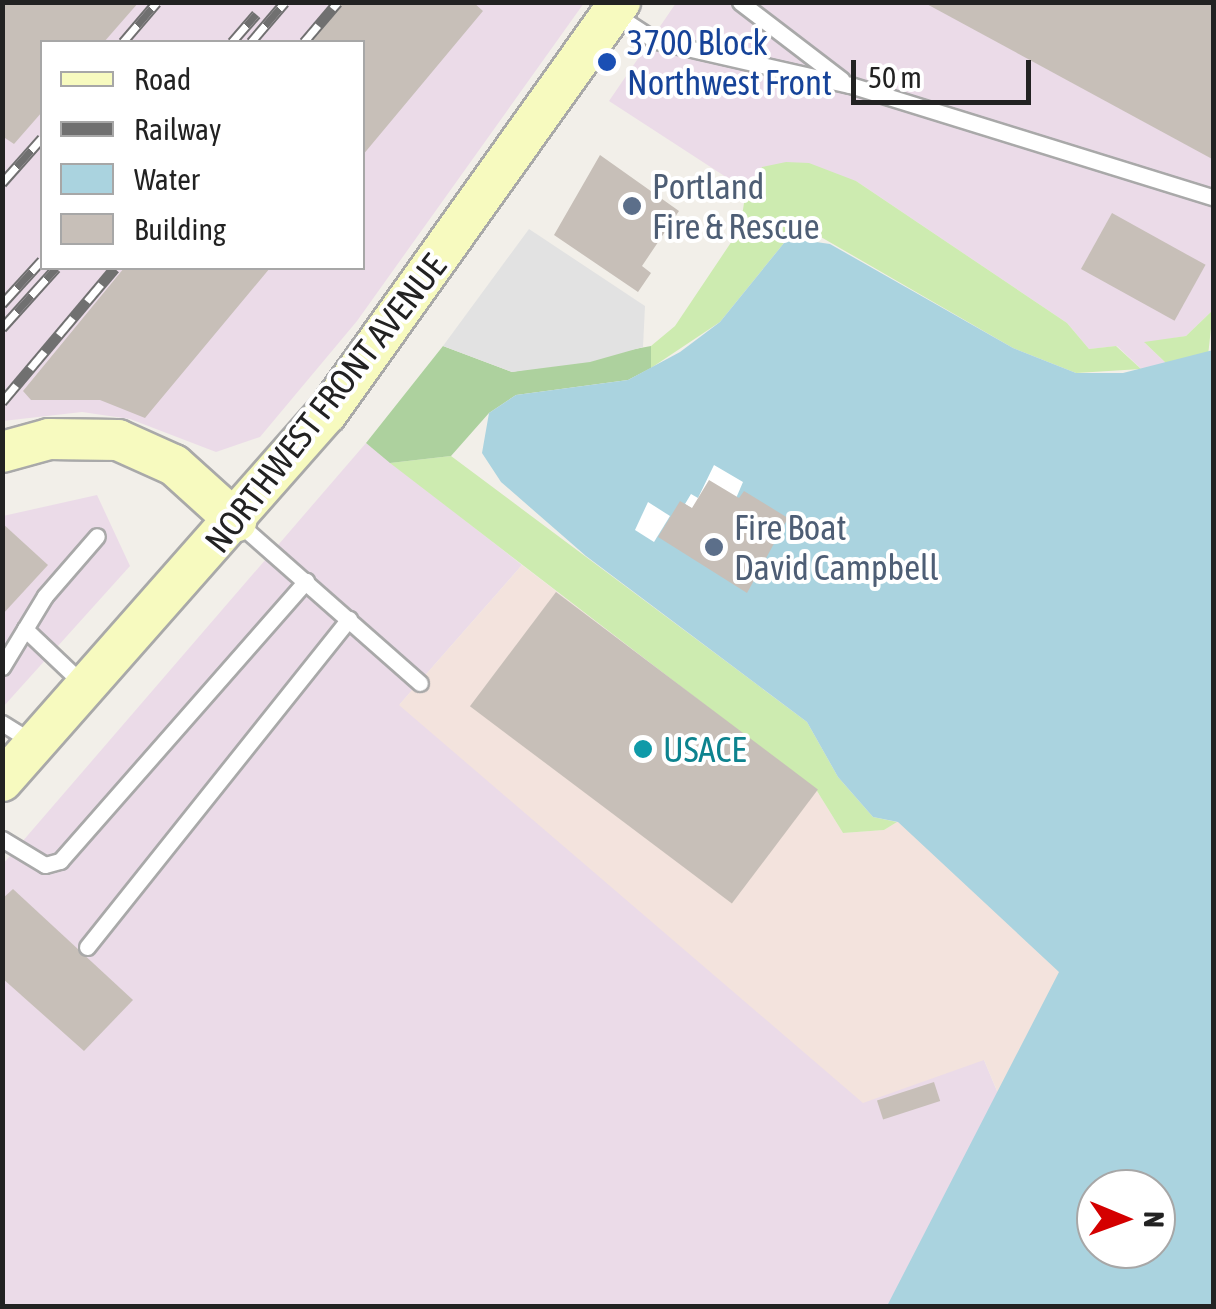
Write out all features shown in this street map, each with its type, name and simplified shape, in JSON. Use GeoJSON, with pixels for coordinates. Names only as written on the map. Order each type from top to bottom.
{"type":"FeatureCollection","features":[{"type":"Feature","properties":{"kind":"main road","name":"NORTHWEST FRONT AVENUE"},"geometry":{"type":"LineString","coordinates":[[2,781],[19,734],[87,687],[236,522],[427,278],[617,8]]}},
{"type":"Feature","properties":{"kind":"main road"},"geometry":{"type":"LineString","coordinates":[[7,450],[92,436],[138,446],[174,465],[236,522]]}},
{"type":"Feature","properties":{"kind":"lane"},"geometry":{"type":"LineString","coordinates":[[740,2],[850,86]]}},
{"type":"Feature","properties":{"kind":"lane"},"geometry":{"type":"LineString","coordinates":[[617,8],[656,42],[850,86],[1214,198]]}},
{"type":"Feature","properties":{"kind":"lane"},"geometry":{"type":"LineString","coordinates":[[236,522],[420,682]]}},
{"type":"Feature","properties":{"kind":"lane"},"geometry":{"type":"LineString","coordinates":[[2,667],[45,596],[97,536]]}},
{"type":"Feature","properties":{"kind":"lane"},"geometry":{"type":"LineString","coordinates":[[2,839],[45,865],[60,862],[306,581]]}},
{"type":"Feature","properties":{"kind":"lane"},"geometry":{"type":"LineString","coordinates":[[87,947],[349,620]]}},
{"type":"Feature","properties":{"kind":"lane"},"geometry":{"type":"LineString","coordinates":[[26,629],[87,687]]}},
{"type":"Feature","properties":{"kind":"shaded area"},"geometry":{"type":"Polygon","coordinates":[[[2,3],[584,3],[357,321],[260,437],[216,452],[130,419],[82,412],[3,421],[2,3]]]}},
{"type":"Feature","properties":{"kind":"shaded area"},"geometry":{"type":"Polygon","coordinates":[[[676,3],[1213,3],[1213,310],[1186,336],[1145,343],[1213,408],[1207,431],[1117,346],[1089,349],[1067,323],[856,181],[762,167],[746,190],[609,101],[676,3]]]}},
{"type":"Feature","properties":{"kind":"shaded area"},"geometry":{"type":"Polygon","coordinates":[[[529,229],[645,306],[643,347],[590,362],[512,372],[443,346],[529,229]]]}},
{"type":"Feature","properties":{"kind":"shaded area"},"geometry":{"type":"Polygon","coordinates":[[[366,443],[522,565],[400,704],[984,1060],[997,1091],[1124,1169],[1076,1169],[1076,1269],[1080,1269],[1049,1306],[3,1306],[3,864],[366,443]]]}},
{"type":"Feature","properties":{"kind":"shaded area"},"geometry":{"type":"Polygon","coordinates":[[[97,495],[130,566],[3,707],[3,516],[97,495]]]}},
{"type":"Feature","properties":{"kind":"shaded area"},"geometry":{"type":"Polygon","coordinates":[[[522,565],[817,791],[843,833],[884,830],[897,822],[947,764],[1213,1005],[1162,1169],[1076,1169],[1076,1252],[967,1154],[998,1093],[984,1060],[863,1103],[399,705],[522,565]]]}},
{"type":"Feature","properties":{"kind":"green space"},"geometry":{"type":"Polygon","coordinates":[[[809,163],[856,181],[1067,323],[1089,349],[1116,346],[1141,369],[1076,373],[1013,348],[807,229],[788,238],[720,322],[651,368],[651,346],[675,326],[740,229],[746,190],[762,167],[809,163]]]}},
{"type":"Feature","properties":{"kind":"green space"},"geometry":{"type":"Polygon","coordinates":[[[1213,310],[1208,356],[1167,364],[1144,342],[1186,336],[1213,310]]]}},
{"type":"Feature","properties":{"kind":"green space"},"geometry":{"type":"Polygon","coordinates":[[[443,346],[512,372],[651,346],[651,368],[628,380],[516,395],[489,413],[451,456],[390,463],[366,443],[443,346]]]}},
{"type":"Feature","properties":{"kind":"green space"},"geometry":{"type":"Polygon","coordinates":[[[451,456],[807,722],[838,777],[873,817],[897,822],[884,830],[843,833],[817,791],[390,463],[451,456]]]}},
{"type":"Feature","properties":{"kind":"water"},"geometry":{"type":"Polygon","coordinates":[[[788,238],[830,244],[1013,348],[1076,373],[1123,373],[1213,350],[1213,1306],[887,1306],[1059,972],[898,822],[873,817],[838,777],[807,722],[586,556],[501,482],[482,453],[489,413],[516,395],[628,380],[680,352],[720,322],[788,238]]]}},
{"type":"Feature","properties":{"kind":"pier"},"geometry":{"type":"Polygon","coordinates":[[[714,465],[743,482],[728,517],[729,532],[685,504],[691,494],[698,498],[714,465]]]}},
{"type":"Feature","properties":{"kind":"pier"},"geometry":{"type":"Polygon","coordinates":[[[648,502],[670,516],[654,542],[635,530],[648,502]]]}},
{"type":"Feature","properties":{"kind":"building"},"geometry":{"type":"Polygon","coordinates":[[[2,2],[139,2],[106,40],[40,40],[40,114],[14,144],[2,136],[2,2]]]}},
{"type":"Feature","properties":{"kind":"building"},"geometry":{"type":"Polygon","coordinates":[[[342,2],[473,2],[483,11],[365,152],[365,40],[311,40],[342,2]]]}},
{"type":"Feature","properties":{"kind":"building"},"geometry":{"type":"Polygon","coordinates":[[[923,2],[1214,2],[1214,160],[923,2]]]}},
{"type":"Feature","properties":{"kind":"building"},"geometry":{"type":"Polygon","coordinates":[[[600,155],[679,211],[642,266],[651,273],[638,292],[554,235],[600,155]]]}},
{"type":"Feature","properties":{"kind":"building"},"geometry":{"type":"Polygon","coordinates":[[[1112,213],[1206,265],[1175,321],[1081,269],[1112,213]]]}},
{"type":"Feature","properties":{"kind":"building"},"geometry":{"type":"Polygon","coordinates":[[[122,270],[268,270],[145,418],[100,400],[31,400],[23,391],[122,270]]]}},
{"type":"Feature","properties":{"kind":"building"},"geometry":{"type":"Polygon","coordinates":[[[709,480],[739,498],[744,491],[788,518],[747,593],[658,537],[680,501],[692,508],[709,480]]]}},
{"type":"Feature","properties":{"kind":"building"},"geometry":{"type":"Polygon","coordinates":[[[2,523],[48,565],[2,615],[2,523]]]}},
{"type":"Feature","properties":{"kind":"building","name":"USACE"},"geometry":{"type":"Polygon","coordinates":[[[556,592],[818,789],[732,904],[470,706],[556,592]]]}},
{"type":"Feature","properties":{"kind":"building"},"geometry":{"type":"Polygon","coordinates":[[[13,889],[133,1000],[84,1051],[2,978],[2,899],[13,889]]]}},
{"type":"Feature","properties":{"kind":"building"},"geometry":{"type":"Polygon","coordinates":[[[934,1082],[940,1101],[883,1120],[877,1101],[934,1082]]]}},
{"type":"Feature","properties":{"kind":"railway"},"geometry":{"type":"LineString","coordinates":[[125,40],[157,2]]}},
{"type":"Feature","properties":{"kind":"railway"},"geometry":{"type":"LineString","coordinates":[[253,40],[285,2]]}},
{"type":"Feature","properties":{"kind":"railway"},"geometry":{"type":"LineString","coordinates":[[306,40],[338,2]]}},
{"type":"Feature","properties":{"kind":"railway"},"geometry":{"type":"LineString","coordinates":[[234,40],[256,14]]}},
{"type":"Feature","properties":{"kind":"railway"},"geometry":{"type":"LineString","coordinates":[[2,183],[40,140]]}},
{"type":"Feature","properties":{"kind":"railway"},"geometry":{"type":"LineString","coordinates":[[2,304],[40,262]]}},
{"type":"Feature","properties":{"kind":"railway"},"geometry":{"type":"LineString","coordinates":[[2,328],[54,270]]}},
{"type":"Feature","properties":{"kind":"railway"},"geometry":{"type":"LineString","coordinates":[[2,402],[113,270]]}},
{"type":"Feature","properties":{"kind":"place","name":"3700 Block Northwest Front"},"geometry":{"type":"Point","coordinates":[607,62]}},
{"type":"Feature","properties":{"kind":"place","name":"Portland Fire & Rescue"},"geometry":{"type":"Point","coordinates":[632,206]}},
{"type":"Feature","properties":{"kind":"place","name":"Fire Boat David Campbell"},"geometry":{"type":"Point","coordinates":[714,547]}},
{"type":"Feature","properties":{"kind":"place","name":"USACE"},"geometry":{"type":"Point","coordinates":[643,749]}}]}
